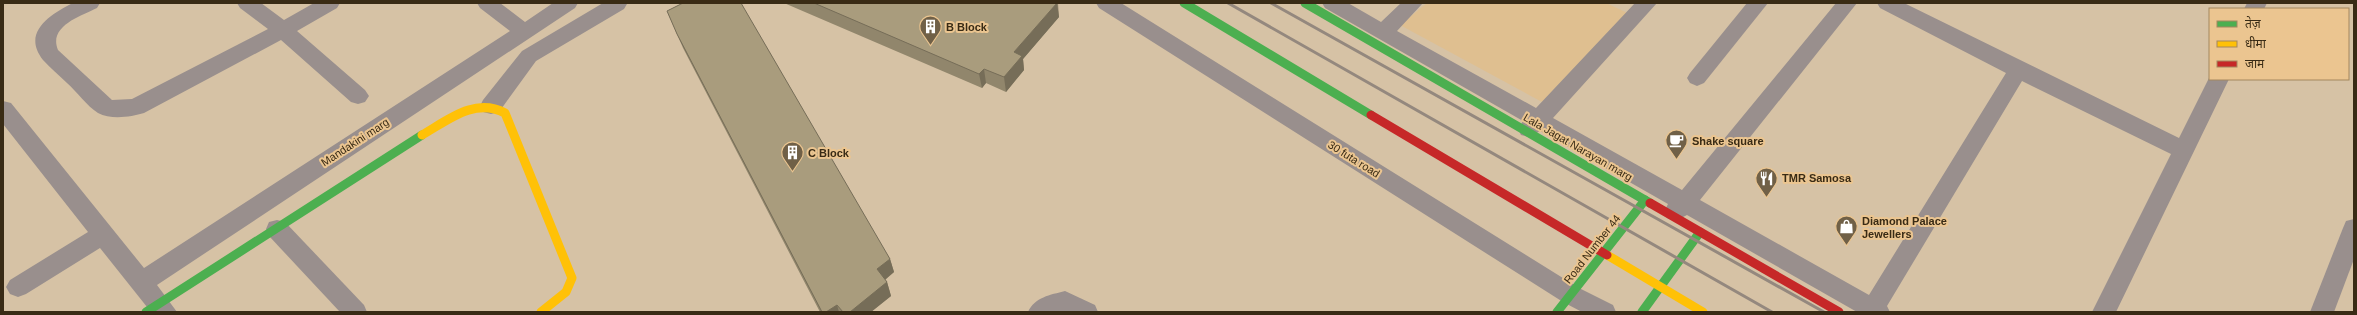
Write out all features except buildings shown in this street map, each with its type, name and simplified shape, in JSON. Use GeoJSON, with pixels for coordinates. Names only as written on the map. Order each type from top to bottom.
{"type":"FeatureCollection","features":[{"type":"Feature","properties":{"kind":"main road"},"geometry":{"type":"LineString","coordinates":[[1184,3],[1703,312]]}},
{"type":"Feature","properties":{"kind":"main road","name":"Lala Jagat Narayan marg"},"geometry":{"type":"LineString","coordinates":[[1304,3],[1532,126],[1645,200],[1678,209],[1700,232],[1839,312]]}},
{"type":"Feature","properties":{"kind":"main road"},"geometry":{"type":"LineString","coordinates":[[157,310],[412,140],[468,110],[491,106],[500,109],[505,113],[572,278],[566,292],[542,312]]}},
{"type":"Feature","properties":{"kind":"main road","name":"Road Number 44"},"geometry":{"type":"LineString","coordinates":[[1557,312],[1645,200]]}},
{"type":"Feature","properties":{"kind":"main road"},"geometry":{"type":"LineString","coordinates":[[1642,312],[1700,232]]}},
{"type":"Feature","properties":{"kind":"street"},"geometry":{"type":"LineString","coordinates":[[90,3],[57,20],[45,34],[44,44],[50,54],[106,106],[120,109],[136,107],[283,30],[330,3]]}},
{"type":"Feature","properties":{"kind":"street"},"geometry":{"type":"LineString","coordinates":[[247,3],[283,30],[358,96]]}},
{"type":"Feature","properties":{"kind":"street"},"geometry":{"type":"LineString","coordinates":[[487,3],[524,32]]}},
{"type":"Feature","properties":{"kind":"street","name":"Mandakini marg"},"geometry":{"type":"LineString","coordinates":[[142,282],[568,3]]}},
{"type":"Feature","properties":{"kind":"street","name":"30 futa road"},"geometry":{"type":"LineString","coordinates":[[1106,3],[1571,295],[1604,312]]}},
{"type":"Feature","properties":{"kind":"street"},"geometry":{"type":"LineString","coordinates":[[1332,3],[1383,32],[1532,126],[1678,209],[1875,311],[2018,70]]}},
{"type":"Feature","properties":{"kind":"street"},"geometry":{"type":"LineString","coordinates":[[1383,32],[1413,3]]}},
{"type":"Feature","properties":{"kind":"street"},"geometry":{"type":"LineString","coordinates":[[1532,126],[1647,3]]}},
{"type":"Feature","properties":{"kind":"street"},"geometry":{"type":"LineString","coordinates":[[1697,78],[1758,3]]}},
{"type":"Feature","properties":{"kind":"street"},"geometry":{"type":"LineString","coordinates":[[1678,209],[1847,3]]}},
{"type":"Feature","properties":{"kind":"street"},"geometry":{"type":"LineString","coordinates":[[1887,3],[2018,70],[2183,150]]}},
{"type":"Feature","properties":{"kind":"street"},"geometry":{"type":"LineString","coordinates":[[491,106],[529,56],[617,4]]}},
{"type":"Feature","properties":{"kind":"street"},"geometry":{"type":"LineString","coordinates":[[2104,312],[2218,80]]}},
{"type":"Feature","properties":{"kind":"street"},"geometry":{"type":"LineString","coordinates":[[6,118],[104,234],[142,282],[157,310]]}},
{"type":"Feature","properties":{"kind":"street"},"geometry":{"type":"LineString","coordinates":[[387,121],[412,140]]}},
{"type":"Feature","properties":{"kind":"street"},"geometry":{"type":"LineString","coordinates":[[2329,310],[2354,228]]}},
{"type":"Feature","properties":{"kind":"street"},"geometry":{"type":"LineString","coordinates":[[277,229],[355,312]]}},
{"type":"Feature","properties":{"kind":"street"},"geometry":{"type":"LineString","coordinates":[[18,287],[104,234]]}},
{"type":"Feature","properties":{"kind":"street"},"geometry":{"type":"LineString","coordinates":[[1040,312],[1048,306],[1065,302],[1086,312]]}},
{"type":"Feature","properties":{"kind":"shaded area"},"geometry":{"type":"Polygon","coordinates":[[[1427,3],[1606,3],[1634,16],[1542,102],[1400,25],[1427,3]]]}},
{"type":"Feature","properties":{"kind":"railway"},"geometry":{"type":"LineString","coordinates":[[1228,3],[1772,312]]}},
{"type":"Feature","properties":{"kind":"railway"},"geometry":{"type":"LineString","coordinates":[[1271,3],[1824,312]]}},
{"type":"Feature","properties":{"kind":"traffic: fast"},"geometry":{"type":"LineString","coordinates":[[1184,3],[1371,115]]}},
{"type":"Feature","properties":{"kind":"traffic: fast"},"geometry":{"type":"LineString","coordinates":[[1305,3],[1650,203]]}},
{"type":"Feature","properties":{"kind":"traffic: fast"},"geometry":{"type":"LineString","coordinates":[[146,312],[422,135]]}},
{"type":"Feature","properties":{"kind":"traffic: fast"},"geometry":{"type":"LineString","coordinates":[[1557,312],[1645,200]]}},
{"type":"Feature","properties":{"kind":"traffic: fast"},"geometry":{"type":"LineString","coordinates":[[1642,312],[1700,232]]}},
{"type":"Feature","properties":{"kind":"traffic: slow"},"geometry":{"type":"LineString","coordinates":[[422,135],[451,117],[474,108],[485,106],[495,108],[505,113],[572,278],[566,292],[541,312]]}},
{"type":"Feature","properties":{"kind":"traffic: slow"},"geometry":{"type":"LineString","coordinates":[[1607,255],[1703,312]]}},
{"type":"Feature","properties":{"kind":"traffic: jam"},"geometry":{"type":"LineString","coordinates":[[1371,115],[1607,255]]}},
{"type":"Feature","properties":{"kind":"traffic: jam"},"geometry":{"type":"LineString","coordinates":[[1650,203],[1839,312]]}},
{"type":"Feature","properties":{"kind":"place","name":"B Block"},"geometry":{"type":"Point","coordinates":[931,46]}},
{"type":"Feature","properties":{"kind":"place","name":"Shake square"},"geometry":{"type":"Point","coordinates":[1677,160]}},
{"type":"Feature","properties":{"kind":"place","name":"C Block"},"geometry":{"type":"Point","coordinates":[792,172]}},
{"type":"Feature","properties":{"kind":"place","name":"TMR Samosa"},"geometry":{"type":"Point","coordinates":[1767,198]}},
{"type":"Feature","properties":{"kind":"place","name":"Diamond Palace Jewellers"},"geometry":{"type":"Point","coordinates":[1847,246]}}]}
